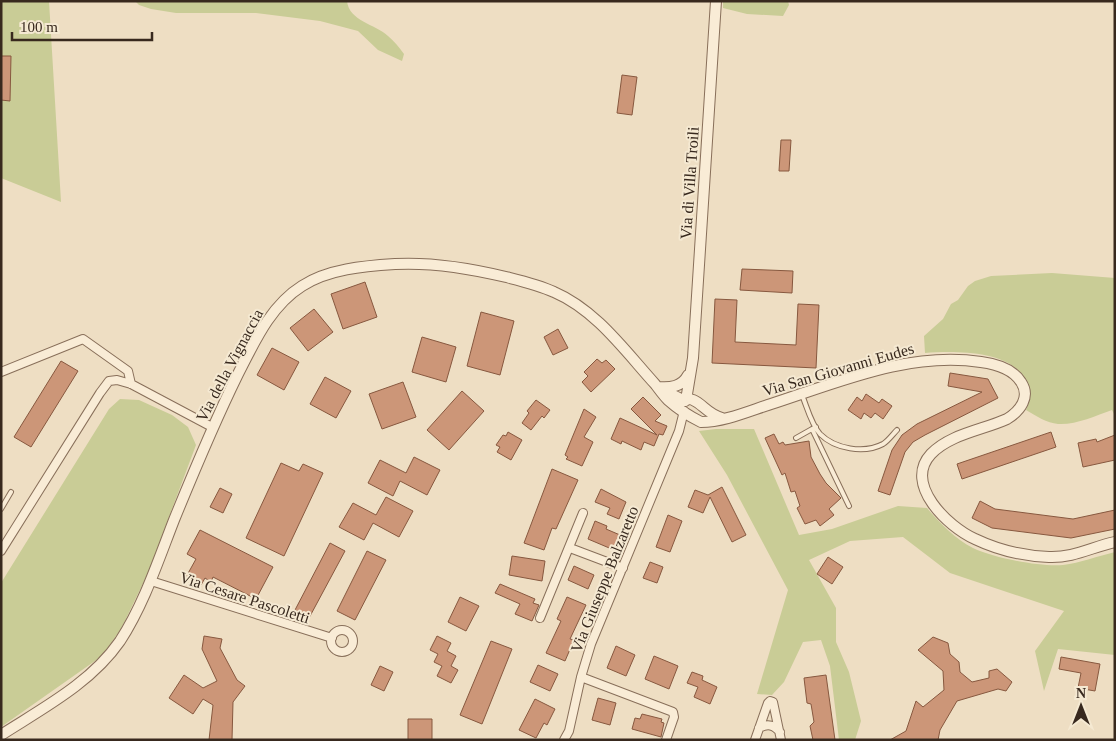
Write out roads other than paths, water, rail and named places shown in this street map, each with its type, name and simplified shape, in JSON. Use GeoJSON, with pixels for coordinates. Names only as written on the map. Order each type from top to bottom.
{"type":"FeatureCollection","features":[{"type":"Feature","properties":{"kind":"street","name":"Via di Villa Troili"},"geometry":{"type":"LineString","coordinates":[[689,407],[716,1]]}},
{"type":"Feature","properties":{"kind":"street","name":"Via della Vignaccia"},"geometry":{"type":"LineString","coordinates":[[1,738],[81,682],[101,664],[127,630],[151,581],[212,427],[252,346],[273,312],[299,287],[314,280],[347,270],[408,263],[457,267],[485,272],[552,290],[572,301],[594,319],[658,387],[689,407]]}},
{"type":"Feature","properties":{"kind":"street"},"geometry":{"type":"LineString","coordinates":[[1,372],[83,339],[128,371],[131,384]]}},
{"type":"Feature","properties":{"kind":"street","name":"Via San Giovanni Eudes"},"geometry":{"type":"LineString","coordinates":[[689,407],[723,418],[873,371],[924,360],[946,358],[993,364],[1008,369],[1018,377],[1024,386],[1025,396],[1022,406],[1007,419],[951,441],[933,452],[926,462],[922,474],[924,489],[929,500],[955,527],[967,535],[986,544],[1016,553],[1045,557],[1065,557],[1115,542]]}},
{"type":"Feature","properties":{"kind":"street"},"geometry":{"type":"LineString","coordinates":[[658,387],[673,387],[682,384],[692,366]]}},
{"type":"Feature","properties":{"kind":"street"},"geometry":{"type":"LineString","coordinates":[[1,551],[107,382],[114,379],[131,384],[212,427]]}},
{"type":"Feature","properties":{"kind":"street","name":"Via Giuseppe Balzaretto"},"geometry":{"type":"LineString","coordinates":[[564,740],[569,731],[581,677],[595,636],[689,407]]}},
{"type":"Feature","properties":{"kind":"street"},"geometry":{"type":"LineString","coordinates":[[540,618],[583,513]]}},
{"type":"Feature","properties":{"kind":"street"},"geometry":{"type":"LineString","coordinates":[[570,548],[622,568]]}},
{"type":"Feature","properties":{"kind":"street","name":"Via Cesare Pascoletti"},"geometry":{"type":"LineString","coordinates":[[151,581],[332,638]]}},
{"type":"Feature","properties":{"kind":"street"},"geometry":{"type":"LineString","coordinates":[[581,677],[673,712],[674,717],[666,740]]}},
{"type":"Feature","properties":{"kind":"street"},"geometry":{"type":"LineString","coordinates":[[755,740],[768,704],[772,701],[775,707],[780,736]]}},
{"type":"Feature","properties":{"kind":"street"},"geometry":{"type":"LineString","coordinates":[[759,728],[771,725],[780,736]]}},
{"type":"Feature","properties":{"kind":"lane"},"geometry":{"type":"LineString","coordinates":[[802,394],[814,428],[849,506]]}},
{"type":"Feature","properties":{"kind":"lane"},"geometry":{"type":"LineString","coordinates":[[814,428],[829,441],[842,447],[856,449],[884,443],[897,430]]}},
{"type":"Feature","properties":{"kind":"lane"},"geometry":{"type":"LineString","coordinates":[[796,438],[814,428]]}},
{"type":"Feature","properties":{"kind":"lane"},"geometry":{"type":"LineString","coordinates":[[1,509],[11,492]]}}]}
